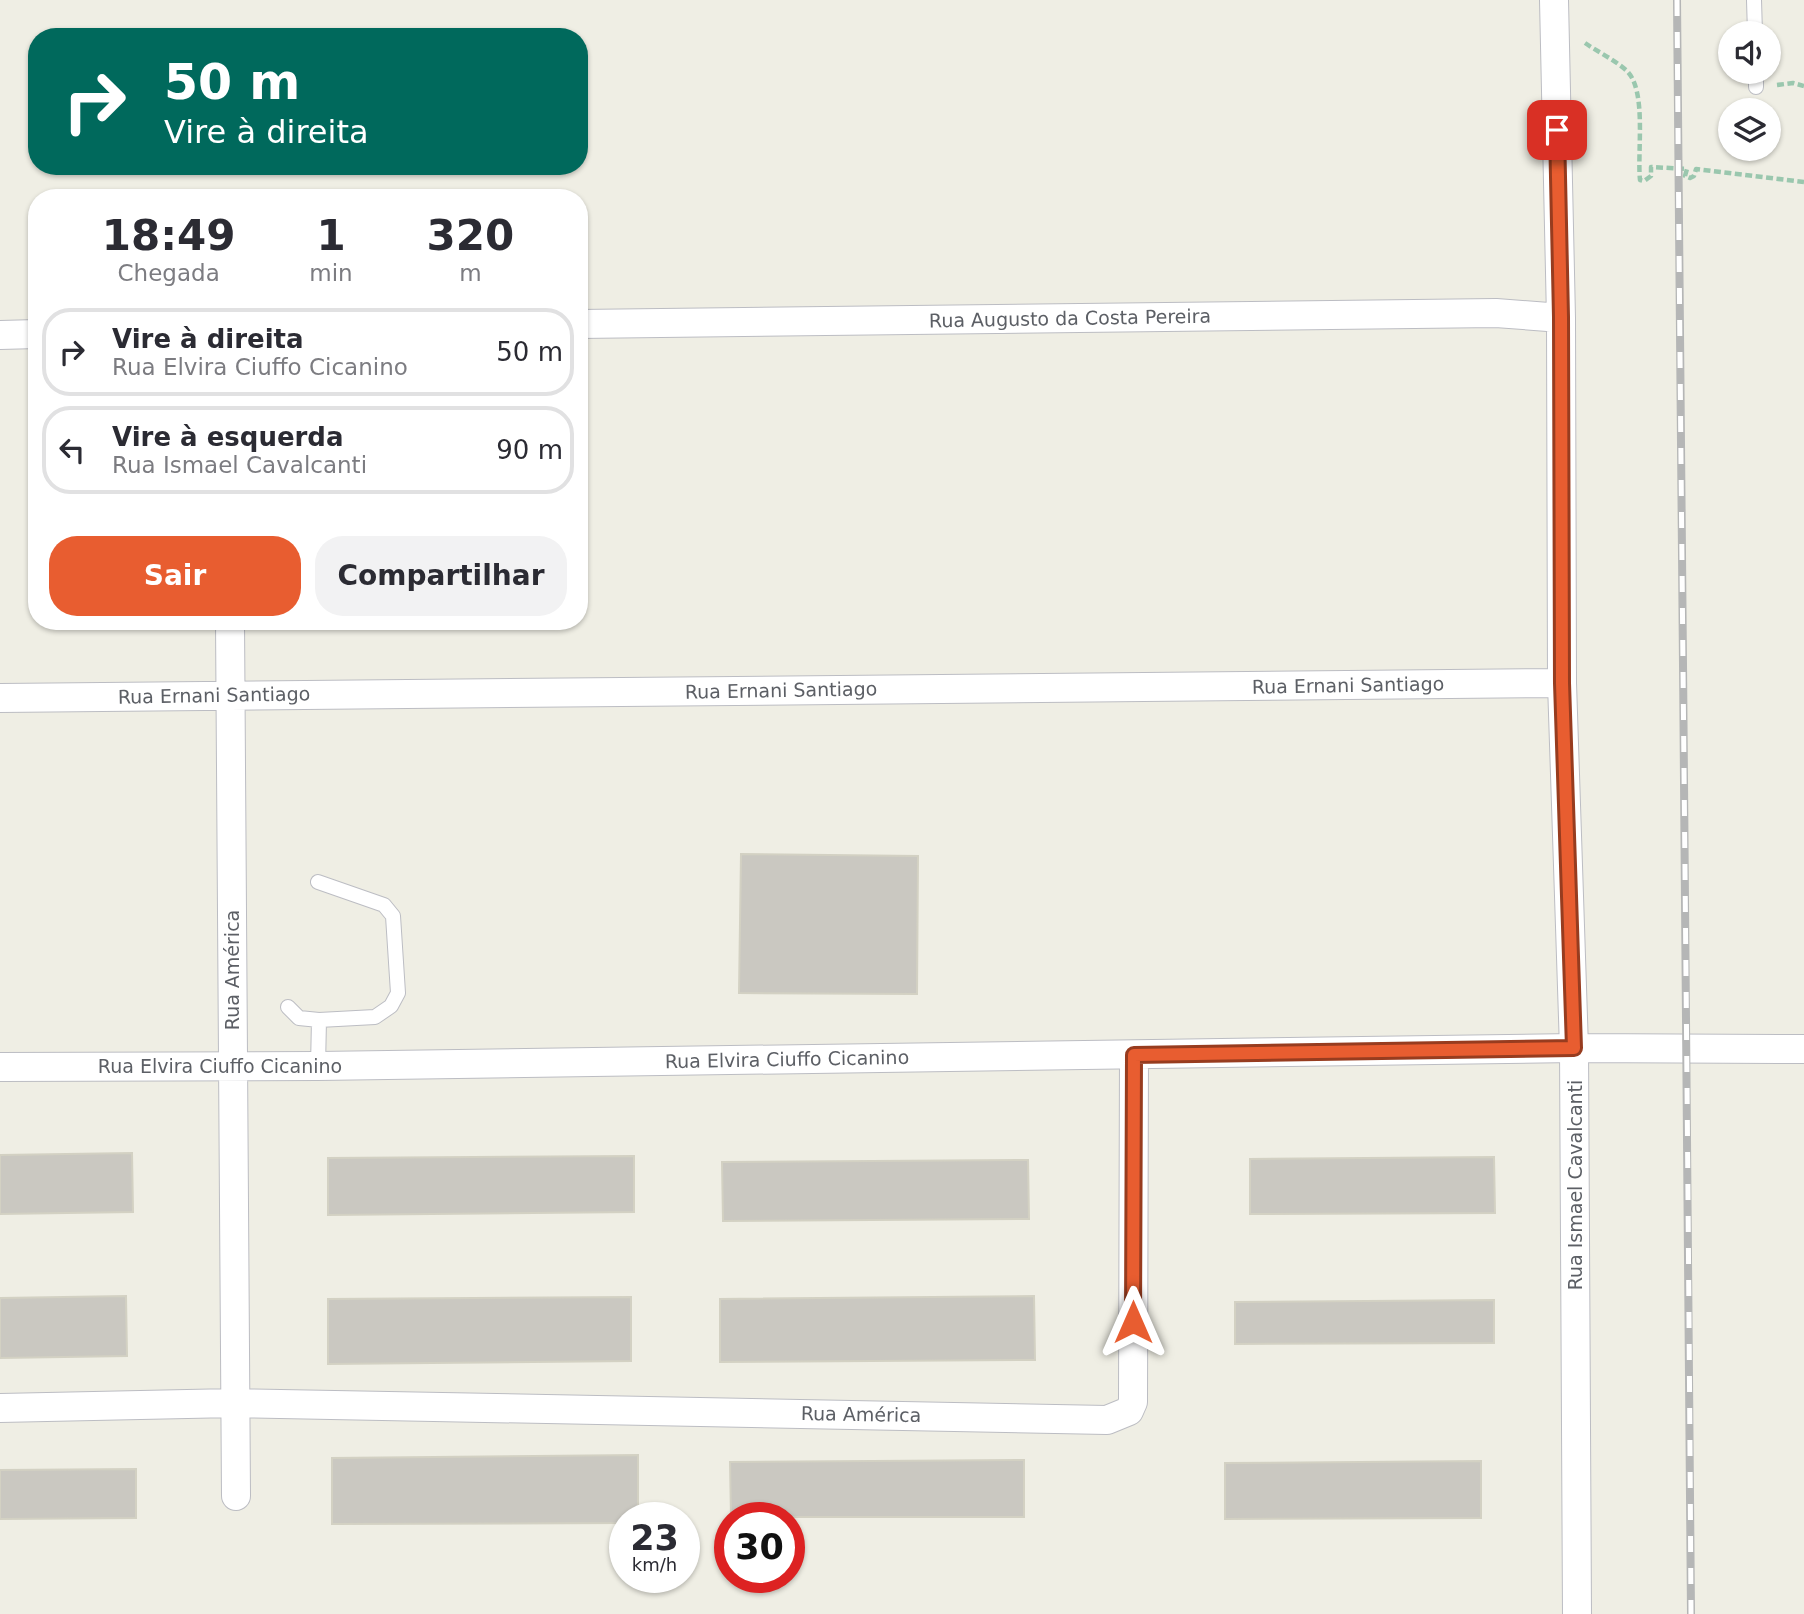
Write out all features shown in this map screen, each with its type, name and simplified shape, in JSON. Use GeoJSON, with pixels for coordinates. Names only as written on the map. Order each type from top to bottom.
{"type":"FeatureCollection","features":[{"type":"Feature","properties":{"kind":"street","name":"Rua Ismael Cavalcanti"},"geometry":{"type":"LineString","coordinates":[[1554,11],[1561,317],[1562,683],[1574,1048],[1577,1614]]}},
{"type":"Feature","properties":{"kind":"street","name":"Rua Augusto da Costa Pereira"},"geometry":{"type":"LineString","coordinates":[[588,324],[1496,313],[1561,317]]}},
{"type":"Feature","properties":{"kind":"street"},"geometry":{"type":"LineString","coordinates":[[0,335],[28,334]]}},
{"type":"Feature","properties":{"kind":"street","name":"Rua América"},"geometry":{"type":"LineString","coordinates":[[230,630],[236,1496]]}},
{"type":"Feature","properties":{"kind":"street","name":"Rua Ernani Santiago"},"geometry":{"type":"LineString","coordinates":[[0,698],[1562,683]]}},
{"type":"Feature","properties":{"kind":"street","name":"Rua Elvira Ciuffo Cicanino"},"geometry":{"type":"LineString","coordinates":[[0,1067],[318,1066],[1574,1048],[1804,1049]]}},
{"type":"Feature","properties":{"kind":"street","name":"Rua América"},"geometry":{"type":"LineString","coordinates":[[0,1408],[234,1403],[1107,1420],[1120,1416],[1129,1411],[1133,1402],[1134,1055]]}},
{"type":"Feature","properties":{"kind":"lane"},"geometry":{"type":"LineString","coordinates":[[1754,0],[1755,21]]}},
{"type":"Feature","properties":{"kind":"lane"},"geometry":{"type":"LineString","coordinates":[[288,1007],[299,1018],[319,1020],[375,1017],[390,1006],[398,993],[393,916],[384,905],[318,882]]}},
{"type":"Feature","properties":{"kind":"lane"},"geometry":{"type":"LineString","coordinates":[[318,1066],[319,1020]]}},
{"type":"Feature","properties":{"kind":"path"},"geometry":{"type":"LineString","coordinates":[[1554,11],[1626,71],[1637,86],[1640,180],[1644,181],[1651,176],[1651,167],[1658,167],[1686,169],[1685,176],[1690,178],[1694,176],[1696,169],[1804,182]]}},
{"type":"Feature","properties":{"kind":"building"},"geometry":{"type":"Polygon","coordinates":[[[741,854],[918,856],[917,994],[739,993],[741,854]]]}},
{"type":"Feature","properties":{"kind":"building"},"geometry":{"type":"Polygon","coordinates":[[[132,1153],[133,1212],[0,1214],[0,1155],[132,1153]]]}},
{"type":"Feature","properties":{"kind":"building"},"geometry":{"type":"Polygon","coordinates":[[[634,1156],[634,1212],[328,1215],[328,1158],[634,1156]]]}},
{"type":"Feature","properties":{"kind":"building"},"geometry":{"type":"Polygon","coordinates":[[[1494,1157],[1495,1213],[1250,1214],[1250,1159],[1494,1157]]]}},
{"type":"Feature","properties":{"kind":"building"},"geometry":{"type":"Polygon","coordinates":[[[1028,1160],[1029,1219],[723,1221],[722,1162],[1028,1160]]]}},
{"type":"Feature","properties":{"kind":"building"},"geometry":{"type":"Polygon","coordinates":[[[126,1296],[127,1356],[0,1358],[0,1298],[126,1296]]]}},
{"type":"Feature","properties":{"kind":"building"},"geometry":{"type":"Polygon","coordinates":[[[1034,1296],[1035,1360],[720,1362],[720,1299],[1034,1296]]]}},
{"type":"Feature","properties":{"kind":"building"},"geometry":{"type":"Polygon","coordinates":[[[631,1297],[631,1361],[328,1364],[328,1299],[631,1297]]]}},
{"type":"Feature","properties":{"kind":"building"},"geometry":{"type":"Polygon","coordinates":[[[1494,1300],[1494,1343],[1235,1344],[1235,1302],[1494,1300]]]}},
{"type":"Feature","properties":{"kind":"building"},"geometry":{"type":"Polygon","coordinates":[[[638,1455],[638,1502],[609,1502],[609,1523],[332,1524],[332,1458],[638,1455]]]}},
{"type":"Feature","properties":{"kind":"building"},"geometry":{"type":"Polygon","coordinates":[[[1024,1460],[1024,1517],[805,1517],[805,1502],[731,1502],[730,1462],[1024,1460]]]}},
{"type":"Feature","properties":{"kind":"building"},"geometry":{"type":"Polygon","coordinates":[[[1481,1461],[1481,1518],[1225,1519],[1225,1463],[1481,1461]]]}},
{"type":"Feature","properties":{"kind":"building"},"geometry":{"type":"Polygon","coordinates":[[[136,1469],[136,1518],[0,1519],[0,1470],[136,1469]]]}},
{"type":"Feature","properties":{"kind":"railway"},"geometry":{"type":"LineString","coordinates":[[1677,0],[1691,1614]]}},
{"type":"Feature","properties":{"kind":"route"},"geometry":{"type":"LineString","coordinates":[[1133,1322],[1134,1055],[1574,1048],[1562,683],[1561,317],[1557,130]]}}]}
